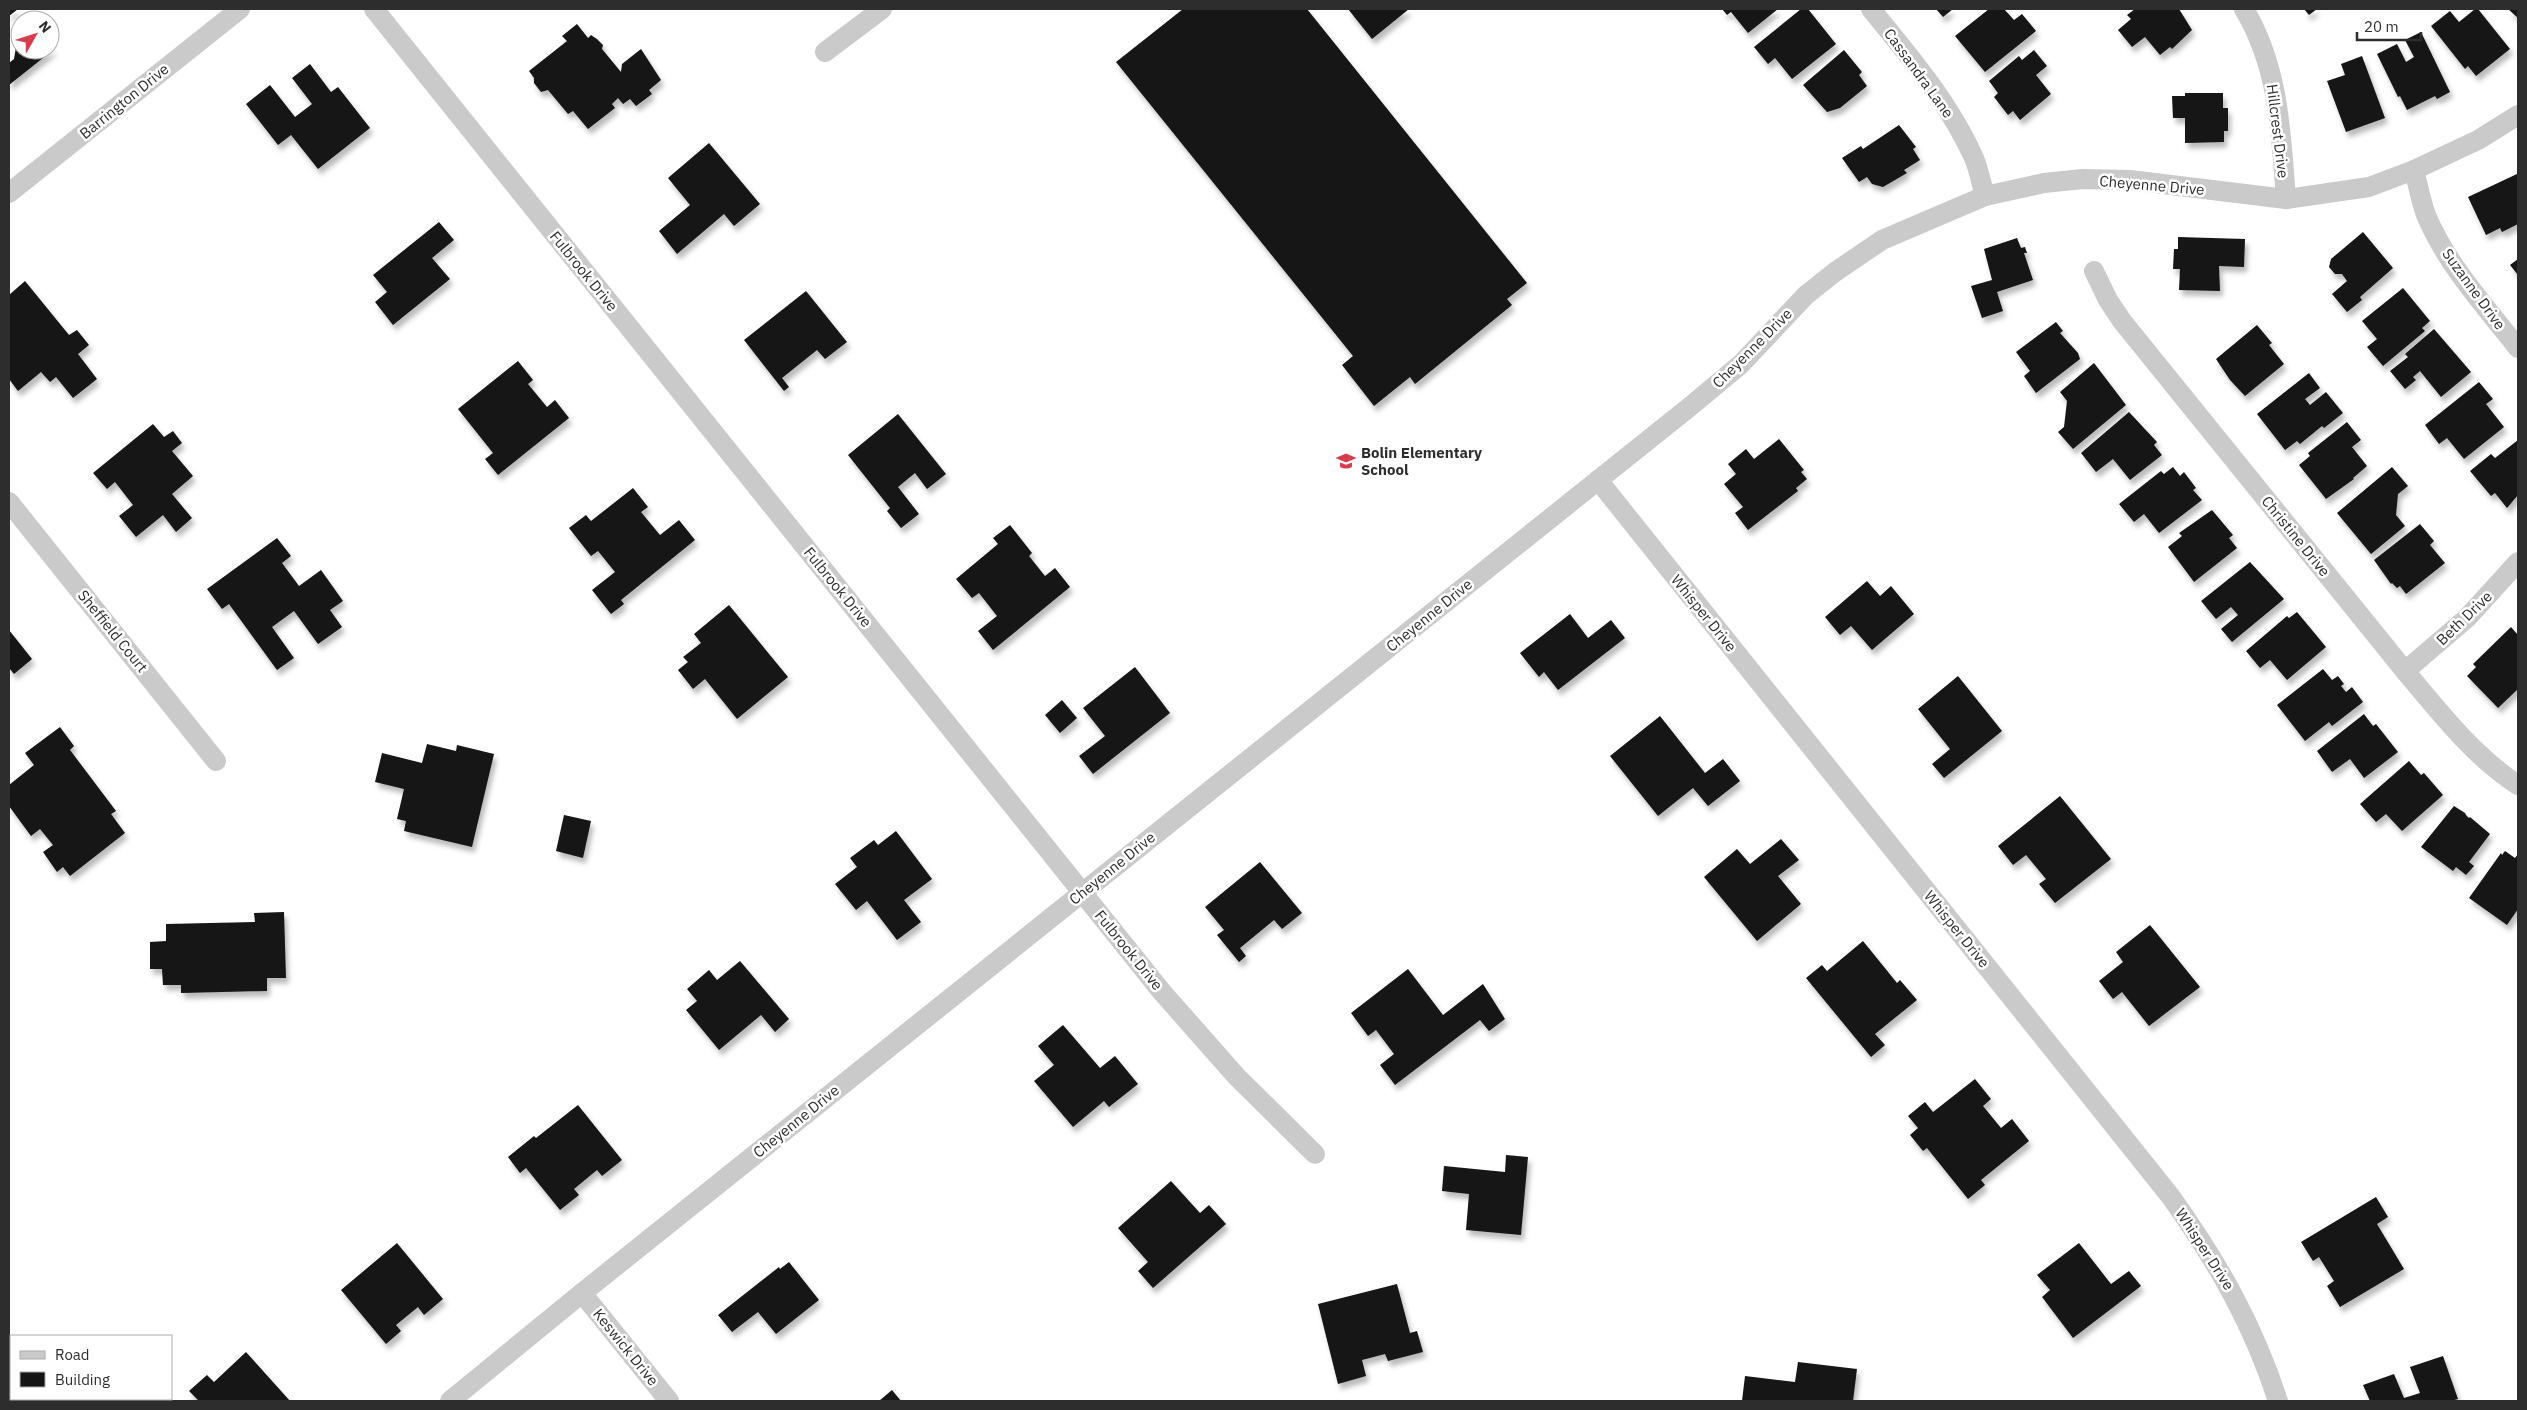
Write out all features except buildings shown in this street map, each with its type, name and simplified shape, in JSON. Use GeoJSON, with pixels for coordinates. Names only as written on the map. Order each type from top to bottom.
{"type":"FeatureCollection","features":[{"type":"Feature","properties":{"kind":"street","name":"Barrington Drive"},"geometry":{"type":"LineString","coordinates":[[9,193],[240,9]]}},
{"type":"Feature","properties":{"kind":"street","name":"Fulbrook Drive"},"geometry":{"type":"LineString","coordinates":[[374,9],[1198,1034],[1273,1115],[1315,1154]]}},
{"type":"Feature","properties":{"kind":"street"},"geometry":{"type":"LineString","coordinates":[[825,52],[882,9]]}},
{"type":"Feature","properties":{"kind":"street","name":"Cassandra Lane"},"geometry":{"type":"LineString","coordinates":[[1871,9],[1925,76],[1950,112],[1974,160],[1985,196]]}},
{"type":"Feature","properties":{"kind":"street","name":"Hillcrest Drive"},"geometry":{"type":"LineString","coordinates":[[2244,9],[2258,32],[2267,56],[2278,104],[2286,199]]}},
{"type":"Feature","properties":{"kind":"street","name":"Cheyenne Drive"},"geometry":{"type":"LineString","coordinates":[[450,1401],[582,1293],[1598,480],[1741,364],[1796,305],[1828,277],[1882,240],[1985,196],[2044,183],[2083,179],[2130,180],[2286,199],[2369,187],[2414,170],[2478,140],[2518,115]]}},
{"type":"Feature","properties":{"kind":"street","name":"Suzanne Drive"},"geometry":{"type":"LineString","coordinates":[[2414,170],[2426,214],[2441,245],[2457,271],[2518,348]]}},
{"type":"Feature","properties":{"kind":"street","name":"Christine Drive"},"geometry":{"type":"LineString","coordinates":[[2094,271],[2108,300],[2122,321],[2405,671],[2450,724],[2504,776],[2518,784]]}},
{"type":"Feature","properties":{"kind":"street","name":"Whisper Drive"},"geometry":{"type":"LineString","coordinates":[[1598,480],[2171,1197],[2225,1276],[2248,1320],[2266,1364],[2278,1401]]}},
{"type":"Feature","properties":{"kind":"street","name":"Sheffield Court"},"geometry":{"type":"LineString","coordinates":[[9,502],[216,761]]}},
{"type":"Feature","properties":{"kind":"street","name":"Beth Drive"},"geometry":{"type":"LineString","coordinates":[[2405,671],[2467,618],[2518,562]]}},
{"type":"Feature","properties":{"kind":"street","name":"Keswick Drive"},"geometry":{"type":"LineString","coordinates":[[582,1293],[669,1401]]}},
{"type":"Feature","properties":{"kind":"place","name":"Bolin Elementary School"},"geometry":{"type":"Point","coordinates":[1346,461]}}]}
